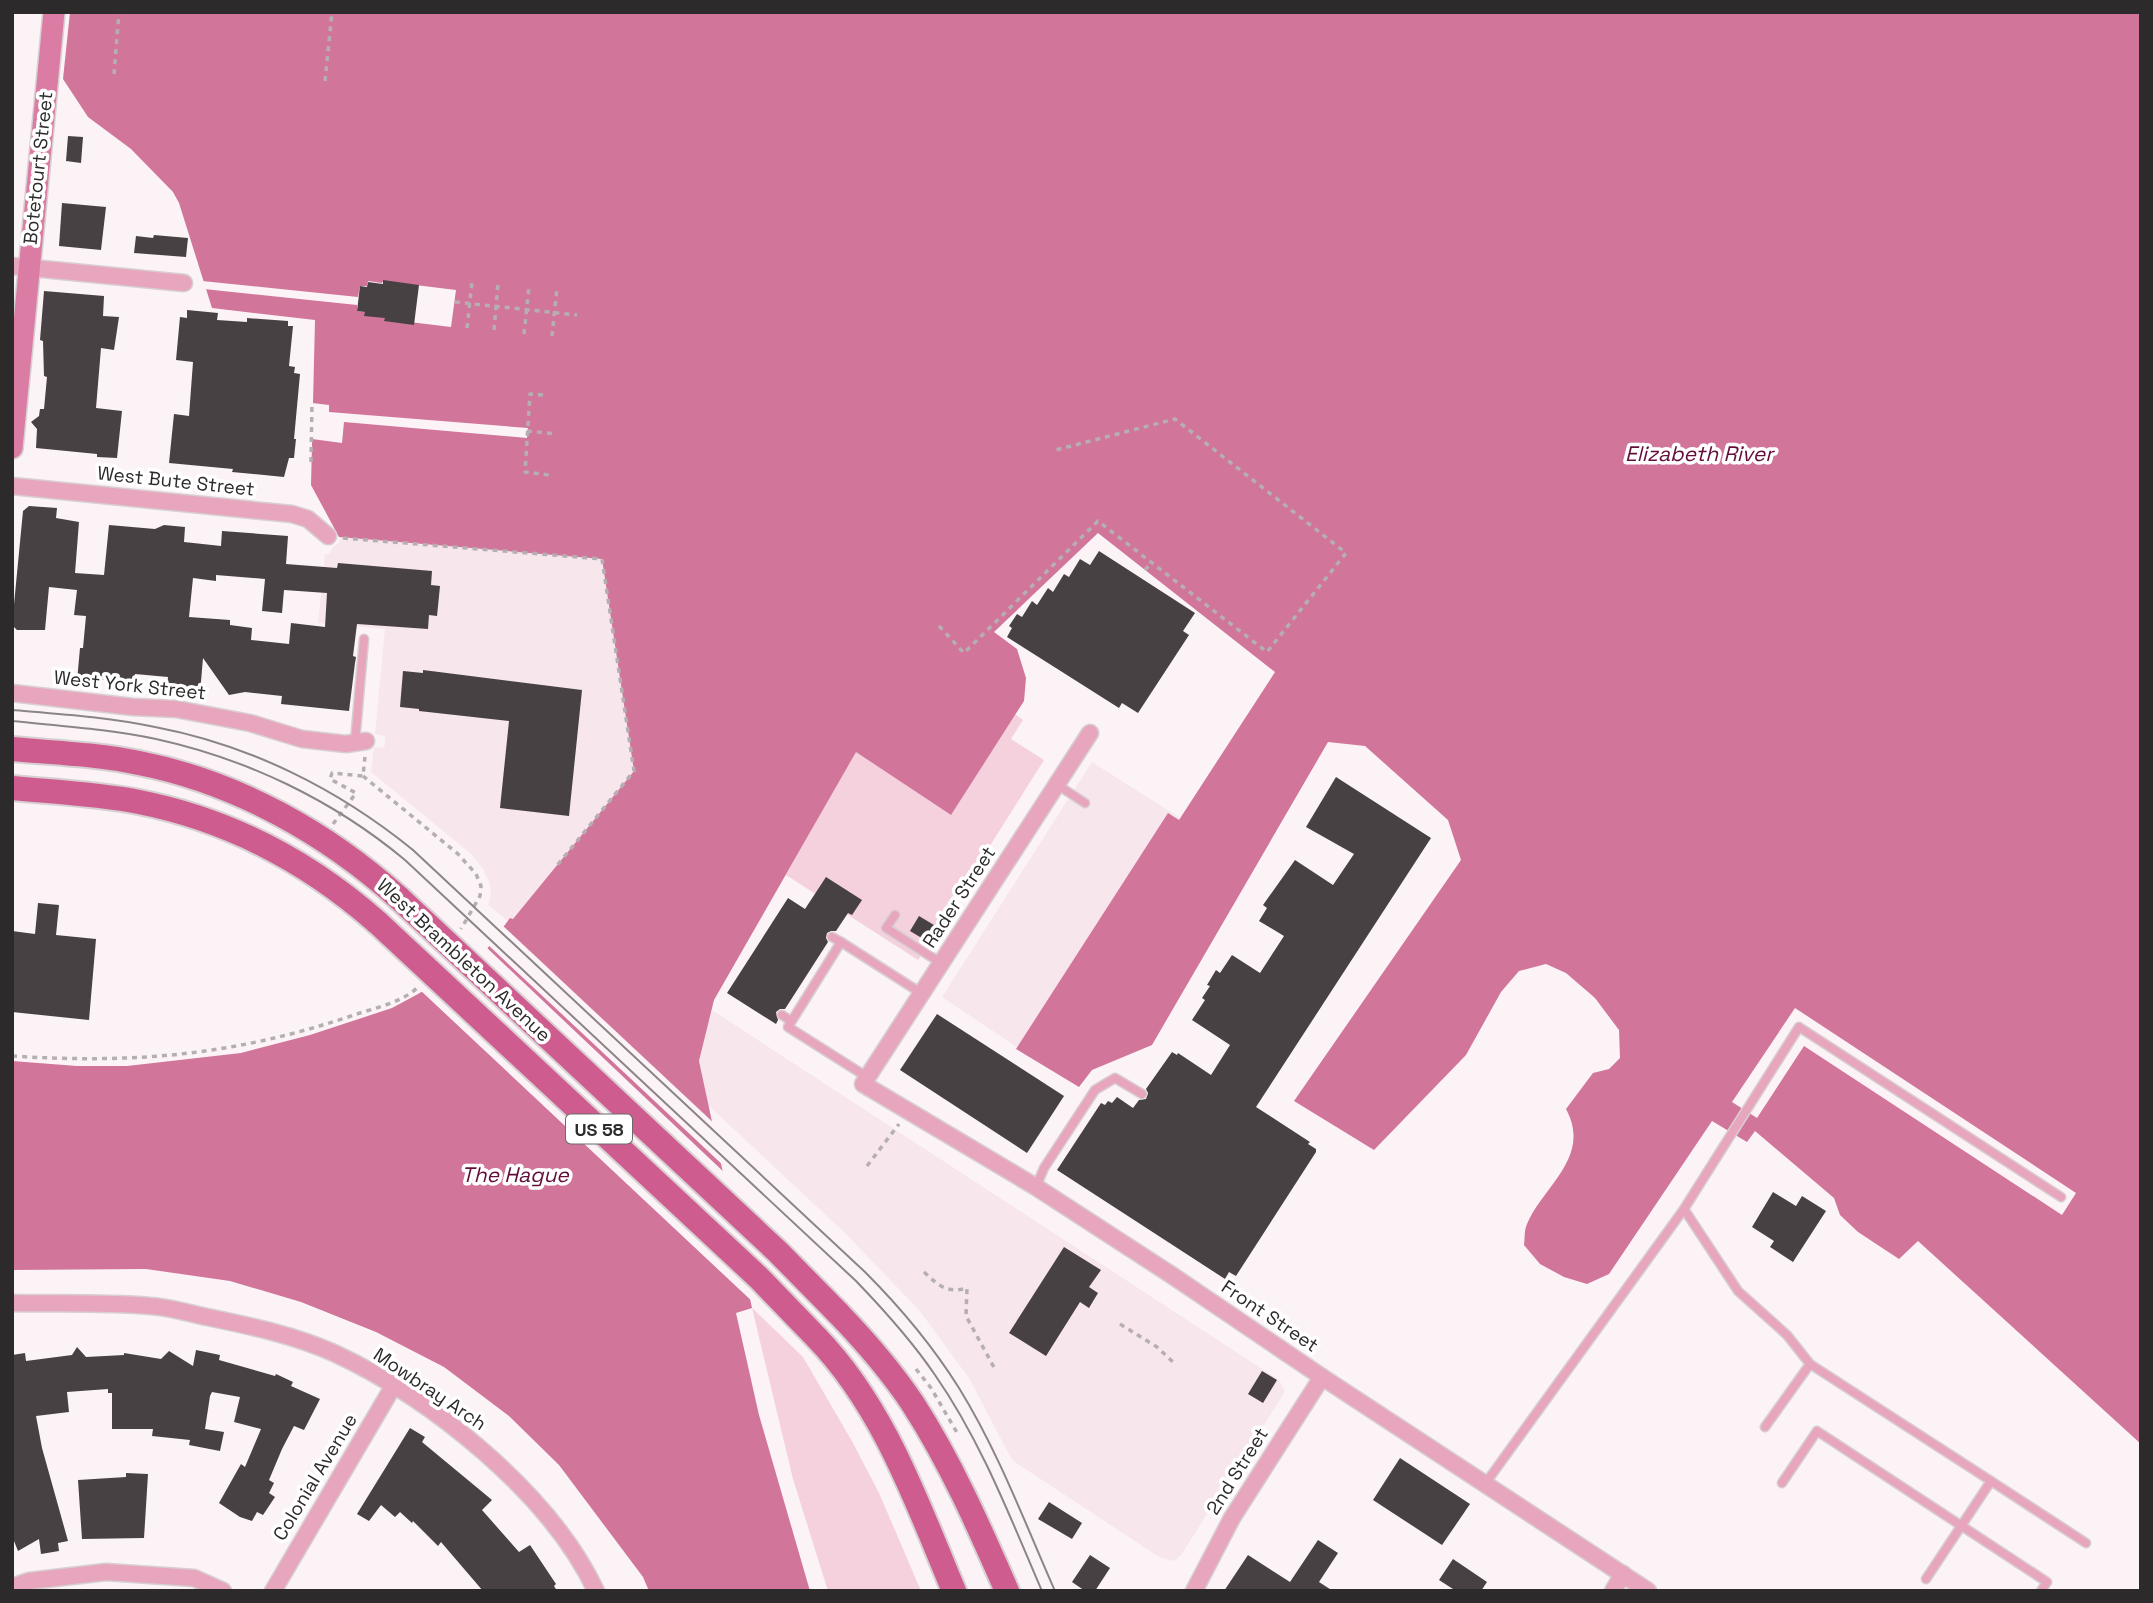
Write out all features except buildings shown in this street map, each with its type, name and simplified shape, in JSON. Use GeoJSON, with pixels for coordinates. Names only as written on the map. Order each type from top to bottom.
{"type":"FeatureCollection","features":[{"type":"Feature","properties":{"kind":"main road","name":"West Brambleton Avenue"},"geometry":{"type":"LineString","coordinates":[[12,749],[138,762],[223,788],[304,828],[361,867],[400,899],[767,1242],[838,1313],[880,1360],[913,1404],[961,1489],[1007,1591]]}},
{"type":"Feature","properties":{"kind":"main road","name":"West Brambleton Avenue"},"geometry":{"type":"LineString","coordinates":[[12,788],[138,802],[211,821],[300,863],[378,923],[767,1286],[843,1368],[881,1427],[908,1482],[954,1591]]}},
{"type":"Feature","properties":{"kind":"street","name":"Botetourt Street"},"geometry":{"type":"LineString","coordinates":[[12,448],[20,266],[54,12]]}},
{"type":"Feature","properties":{"kind":"street"},"geometry":{"type":"LineString","coordinates":[[20,266],[184,283]]}},
{"type":"Feature","properties":{"kind":"street","name":"West Bute Street"},"geometry":{"type":"LineString","coordinates":[[12,486],[292,513],[308,519],[333,537]]}},
{"type":"Feature","properties":{"kind":"street","name":"West York Street"},"geometry":{"type":"LineString","coordinates":[[12,693],[133,707],[176,709],[250,723],[290,737],[346,744],[360,741]]}},
{"type":"Feature","properties":{"kind":"street","name":"Rader Street"},"geometry":{"type":"LineString","coordinates":[[865,1080],[1090,733]]}},
{"type":"Feature","properties":{"kind":"street","name":"Front Street"},"geometry":{"type":"LineString","coordinates":[[865,1080],[908,1111],[1036,1187],[1173,1276],[1648,1591]]}},
{"type":"Feature","properties":{"kind":"street","name":"Mowbray Arch"},"geometry":{"type":"LineString","coordinates":[[12,1303],[152,1306],[262,1328],[332,1353],[394,1385],[475,1443],[535,1503],[586,1569],[596,1591]]}},
{"type":"Feature","properties":{"kind":"street","name":"2nd Street"},"geometry":{"type":"LineString","coordinates":[[1194,1591],[1232,1518],[1322,1377]]}},
{"type":"Feature","properties":{"kind":"street","name":"Colonial Avenue"},"geometry":{"type":"LineString","coordinates":[[273,1591],[394,1385]]}},
{"type":"Feature","properties":{"kind":"street"},"geometry":{"type":"LineString","coordinates":[[12,1587],[29,1581],[106,1572],[194,1578],[223,1591]]}},
{"type":"Feature","properties":{"kind":"street"},"geometry":{"type":"LineString","coordinates":[[1613,1591],[1623,1574]]}},
{"type":"Feature","properties":{"kind":"lane"},"geometry":{"type":"LineString","coordinates":[[360,741],[365,639]]}},
{"type":"Feature","properties":{"kind":"lane"},"geometry":{"type":"LineString","coordinates":[[1056,785],[1085,803]]}},
{"type":"Feature","properties":{"kind":"lane"},"geometry":{"type":"LineString","coordinates":[[895,915],[886,928],[941,963]]}},
{"type":"Feature","properties":{"kind":"lane"},"geometry":{"type":"LineString","coordinates":[[832,937],[921,993]]}},
{"type":"Feature","properties":{"kind":"lane"},"geometry":{"type":"LineString","coordinates":[[842,943],[788,1027],[865,1080]]}},
{"type":"Feature","properties":{"kind":"lane"},"geometry":{"type":"LineString","coordinates":[[782,1015],[791,1021]]}},
{"type":"Feature","properties":{"kind":"lane"},"geometry":{"type":"LineString","coordinates":[[1485,1483],[1684,1209],[1799,1027],[2061,1197]]}},
{"type":"Feature","properties":{"kind":"lane"},"geometry":{"type":"LineString","coordinates":[[1036,1187],[1044,1168],[1095,1090],[1115,1078],[1142,1094]]}},
{"type":"Feature","properties":{"kind":"lane"},"geometry":{"type":"LineString","coordinates":[[1684,1209],[1738,1291],[1787,1335],[1810,1364],[2086,1543]]}},
{"type":"Feature","properties":{"kind":"lane"},"geometry":{"type":"LineString","coordinates":[[1765,1427],[1810,1364]]}},
{"type":"Feature","properties":{"kind":"lane"},"geometry":{"type":"LineString","coordinates":[[1782,1483],[1816,1430],[2047,1582],[2041,1591]]}},
{"type":"Feature","properties":{"kind":"lane"},"geometry":{"type":"LineString","coordinates":[[1926,1579],[1991,1481]]}},
{"type":"Feature","properties":{"kind":"path"},"geometry":{"type":"LineString","coordinates":[[114,74],[119,12]]}},
{"type":"Feature","properties":{"kind":"path"},"geometry":{"type":"LineString","coordinates":[[326,81],[332,12]]}},
{"type":"Feature","properties":{"kind":"path"},"geometry":{"type":"LineString","coordinates":[[467,328],[472,282]]}},
{"type":"Feature","properties":{"kind":"path"},"geometry":{"type":"LineString","coordinates":[[494,330],[498,284]]}},
{"type":"Feature","properties":{"kind":"path"},"geometry":{"type":"LineString","coordinates":[[524,334],[529,287]]}},
{"type":"Feature","properties":{"kind":"path"},"geometry":{"type":"LineString","coordinates":[[552,336],[557,288]]}},
{"type":"Feature","properties":{"kind":"path"},"geometry":{"type":"LineString","coordinates":[[455,302],[577,315]]}},
{"type":"Feature","properties":{"kind":"path"},"geometry":{"type":"LineString","coordinates":[[543,395],[530,394],[524,472],[549,474]]}},
{"type":"Feature","properties":{"kind":"path"},"geometry":{"type":"LineString","coordinates":[[311,462],[312,403]]}},
{"type":"Feature","properties":{"kind":"path"},"geometry":{"type":"LineString","coordinates":[[939,626],[964,653],[1098,521],[1267,652],[1346,553],[1175,419],[1052,451]]}},
{"type":"Feature","properties":{"kind":"path"},"geometry":{"type":"LineString","coordinates":[[527,431],[556,434]]}},
{"type":"Feature","properties":{"kind":"path"},"geometry":{"type":"LineString","coordinates":[[333,537],[602,559],[634,771],[555,868]]}},
{"type":"Feature","properties":{"kind":"path"},"geometry":{"type":"LineString","coordinates":[[1145,570],[1151,562]]}},
{"type":"Feature","properties":{"kind":"path"},"geometry":{"type":"LineString","coordinates":[[360,741],[363,776]]}},
{"type":"Feature","properties":{"kind":"path"},"geometry":{"type":"LineString","coordinates":[[340,825],[338,827],[332,824],[356,793],[330,779],[332,773],[363,776],[458,854],[476,874],[481,886],[480,896],[458,933]]}},
{"type":"Feature","properties":{"kind":"path"},"geometry":{"type":"LineString","coordinates":[[12,1056],[111,1060],[232,1048],[292,1035],[369,1010],[409,995],[420,984]]}},
{"type":"Feature","properties":{"kind":"path"},"geometry":{"type":"LineString","coordinates":[[867,1166],[908,1111]]}},
{"type":"Feature","properties":{"kind":"path"},"geometry":{"type":"LineString","coordinates":[[924,1272],[941,1288],[967,1288],[966,1316],[996,1371]]}},
{"type":"Feature","properties":{"kind":"path"},"geometry":{"type":"LineString","coordinates":[[1120,1324],[1157,1347],[1174,1363]]}},
{"type":"Feature","properties":{"kind":"shaded area"},"geometry":{"type":"Polygon","coordinates":[[[341,537],[602,559],[634,771],[512,920],[508,921],[488,905],[491,896],[490,884],[483,869],[470,853],[371,772],[374,747],[384,748],[385,743],[385,736],[375,734],[385,629],[318,623],[325,554],[329,554],[341,537]]]}},
{"type":"Feature","properties":{"kind":"shaded area"},"geometry":{"type":"Polygon","coordinates":[[[1015,714],[1023,720],[1011,739],[1044,760],[918,960],[786,875],[856,751],[951,815],[1015,714]]]}},
{"type":"Feature","properties":{"kind":"shaded area"},"geometry":{"type":"Polygon","coordinates":[[[1092,762],[1180,818],[1029,1055],[942,997],[1092,762]]]}},
{"type":"Feature","properties":{"kind":"shaded area"},"geometry":{"type":"Polygon","coordinates":[[[712,1010],[1279,1380],[1285,1391],[1281,1398],[1181,1555],[1174,1561],[1159,1557],[1012,1460],[969,1378],[919,1310],[845,1233],[708,1105],[699,1061],[712,1010]]]}},
{"type":"Feature","properties":{"kind":"shaded area"},"geometry":{"type":"Polygon","coordinates":[[[752,1308],[803,1357],[879,1493],[921,1591],[828,1591],[793,1479],[752,1308]]]}},
{"type":"Feature","properties":{"kind":"water","name":"Elizabeth River"},"geometry":{"type":"Polygon","coordinates":[[[70,12],[2141,12],[2141,1444],[1918,1241],[1899,1259],[1858,1232],[1840,1215],[1834,1198],[1755,1131],[1747,1142],[1712,1121],[1609,1274],[1587,1284],[1564,1277],[1540,1264],[1524,1245],[1525,1229],[1570,1156],[1572,1126],[1566,1109],[1593,1073],[1609,1069],[1620,1058],[1619,1030],[1595,998],[1566,973],[1546,964],[1519,971],[1501,992],[1466,1055],[1374,1150],[1294,1101],[1461,860],[1448,820],[1365,746],[1328,742],[1152,1045],[1092,1070],[1079,1087],[1016,1049],[1168,813],[1179,820],[1275,672],[1098,533],[994,632],[1017,649],[1026,678],[1024,701],[951,815],[856,752],[714,1000],[699,1061],[752,1308],[736,1313],[759,1415],[810,1591],[649,1591],[643,1577],[559,1465],[509,1416],[444,1367],[376,1332],[301,1302],[230,1281],[146,1269],[12,1270],[12,1061],[77,1066],[127,1066],[241,1053],[310,1035],[392,1008],[481,957],[510,918],[513,919],[634,771],[602,559],[339,537],[311,485],[315,320],[212,308],[179,203],[173,192],[131,149],[88,117],[63,79],[70,12]]]}},
{"type":"Feature","properties":{"kind":"pier"},"geometry":{"type":"Polygon","coordinates":[[[202,281],[358,297],[360,286],[367,286],[368,281],[456,290],[451,327],[385,319],[385,314],[357,311],[357,305],[204,289],[202,281]]]}},
{"type":"Feature","properties":{"kind":"pier"},"geometry":{"type":"Polygon","coordinates":[[[312,403],[329,405],[329,412],[528,428],[527,438],[344,422],[342,443],[312,439],[312,403]]]}},
{"type":"Feature","properties":{"kind":"pier"},"geometry":{"type":"Polygon","coordinates":[[[501,924],[717,1126],[726,1168],[486,943],[501,924]]]}},
{"type":"Feature","properties":{"kind":"pier"},"geometry":{"type":"Polygon","coordinates":[[[485,946],[727,1175],[755,1304],[419,989],[478,954],[485,946]]]}},
{"type":"Feature","properties":{"kind":"pier"},"geometry":{"type":"Polygon","coordinates":[[[1795,1008],[2076,1193],[2062,1215],[1804,1046],[1757,1118],[1732,1102],[1795,1008]]]}},
{"type":"Feature","properties":{"kind":"tram line"},"geometry":{"type":"LineString","coordinates":[[12,710],[137,724],[225,745],[292,772],[323,789],[413,850],[865,1272],[903,1313],[938,1357],[973,1412],[1055,1591]]}},
{"type":"Feature","properties":{"kind":"tram line"},"geometry":{"type":"LineString","coordinates":[[12,721],[156,739],[223,758],[256,770],[319,801],[377,838],[405,860],[856,1281],[897,1326],[935,1375],[967,1426],[994,1480],[1042,1591]]}},
{"type":"Feature","properties":{"kind":"water label","name":"The Hague"},"geometry":{"type":"Point","coordinates":[515,1174]}}]}
